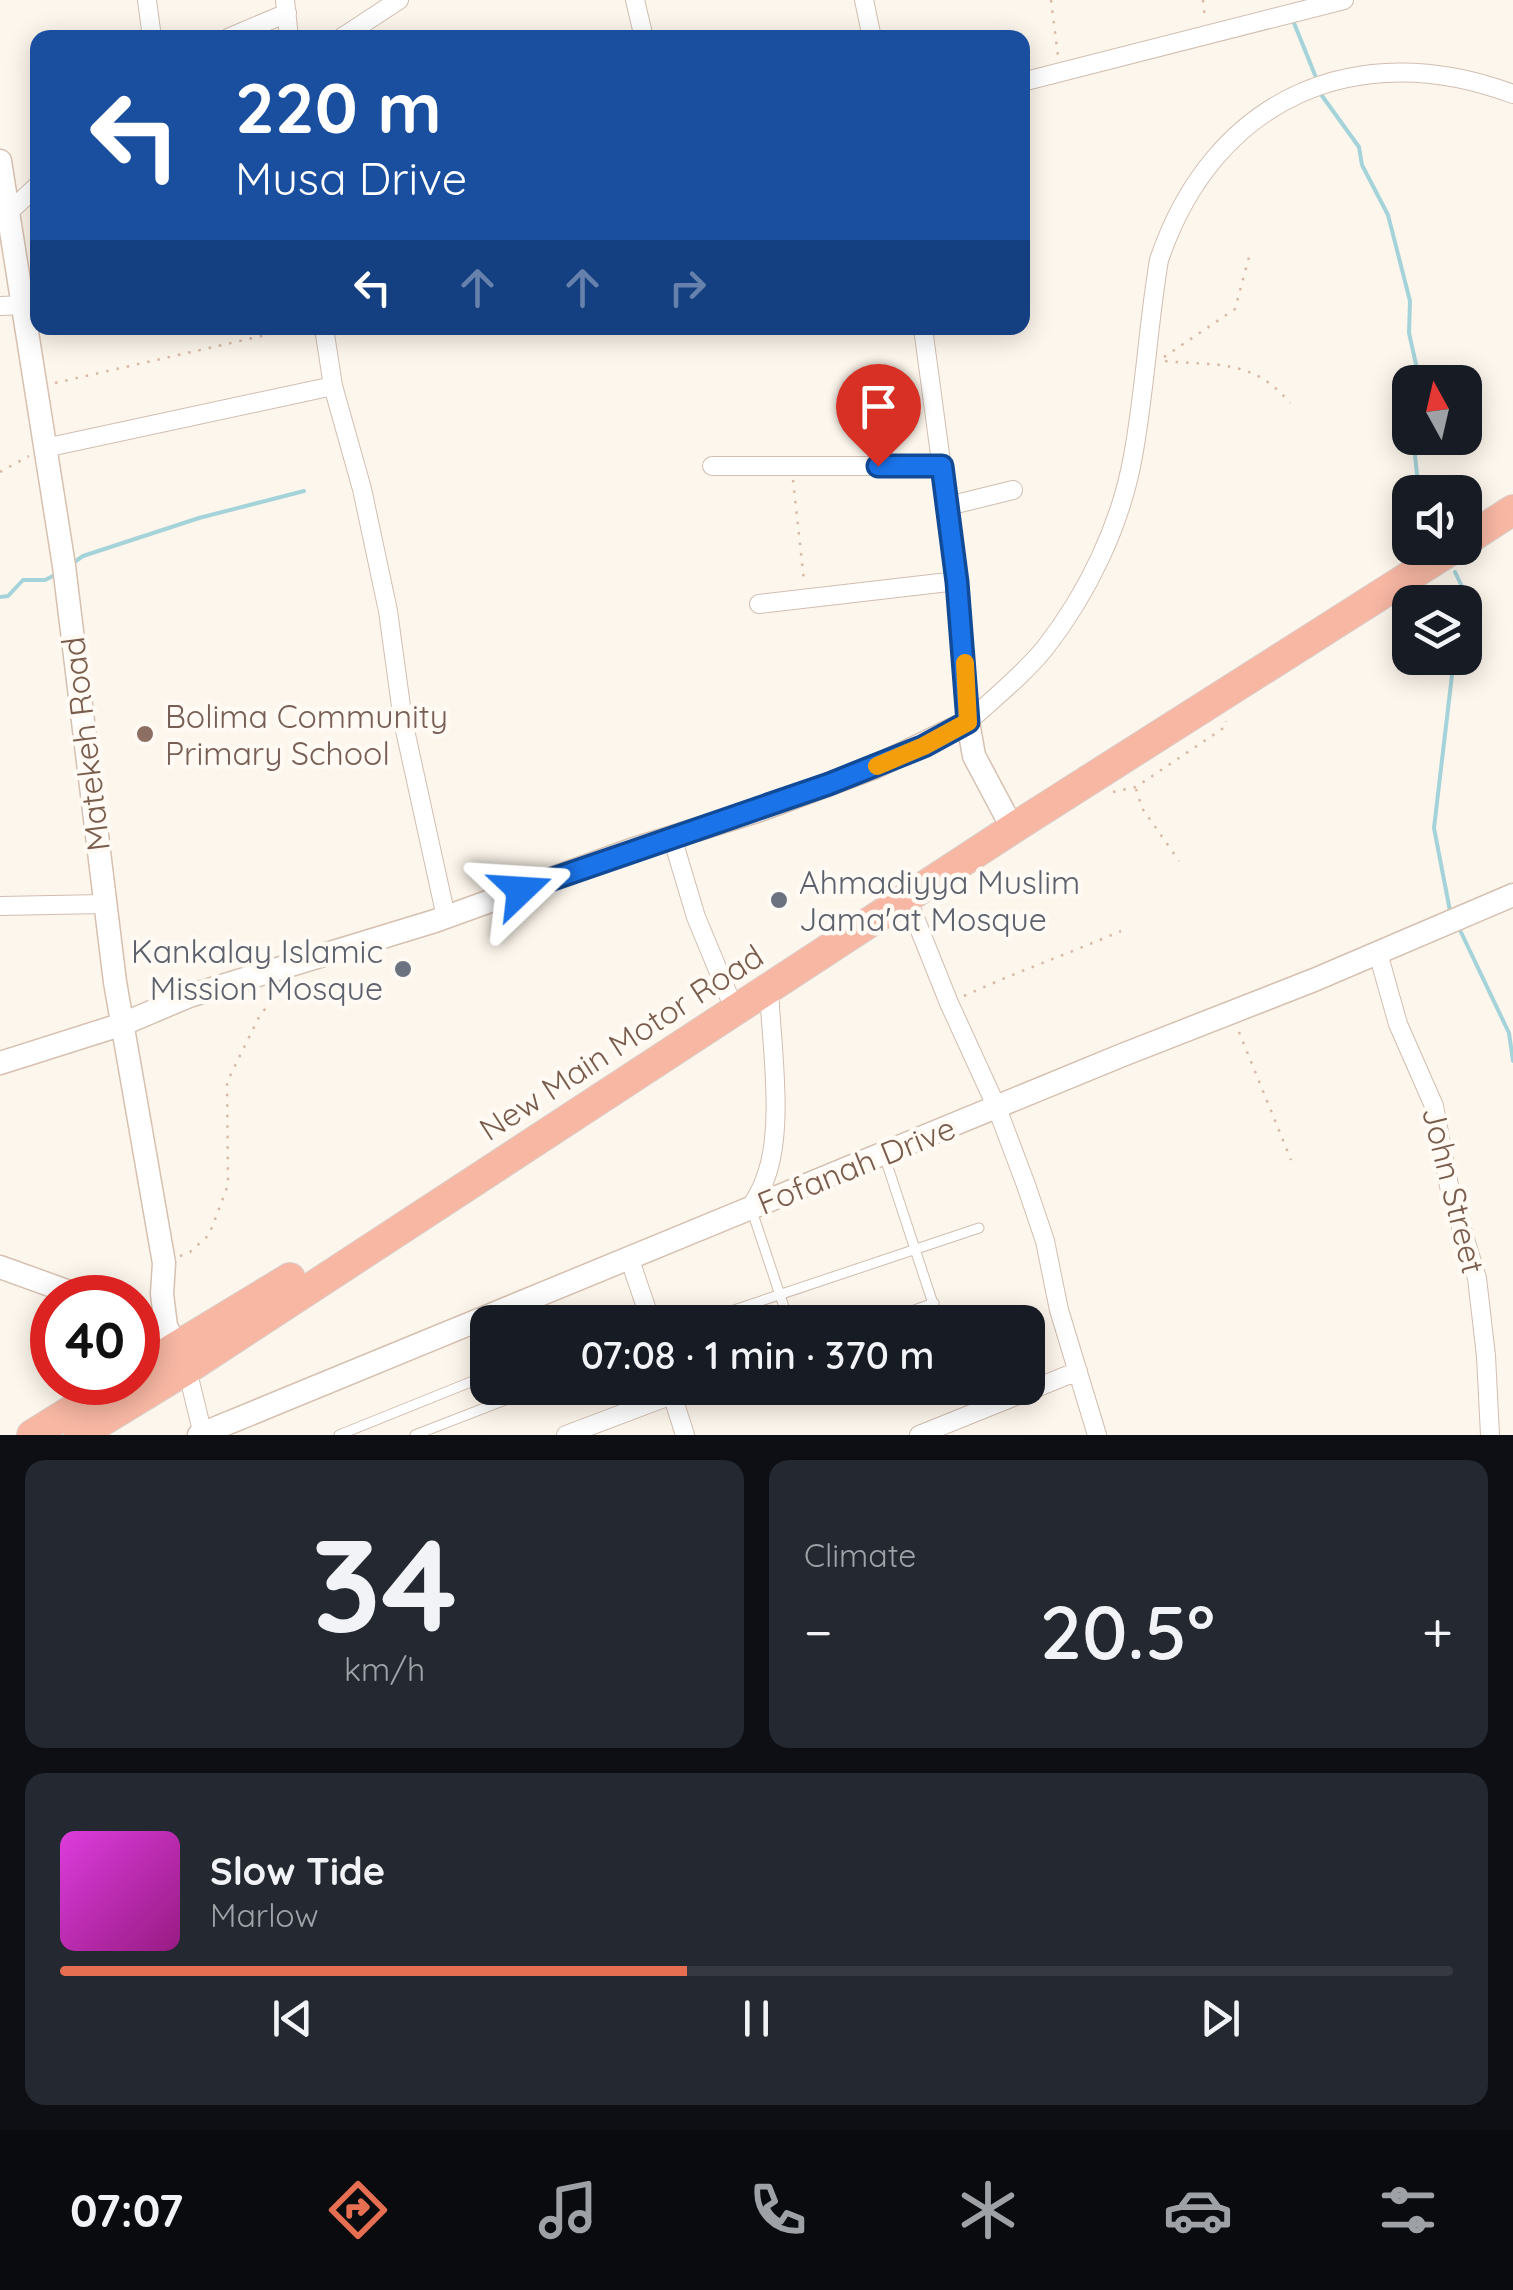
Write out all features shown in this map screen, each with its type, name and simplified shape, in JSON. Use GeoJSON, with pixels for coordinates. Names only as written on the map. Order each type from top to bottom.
{"type":"FeatureCollection","features":[{"type":"Feature","properties":{"kind":"highway"},"geometry":{"type":"LineString","coordinates":[[1482,513],[1513,494]]}},
{"type":"Feature","properties":{"kind":"highway"},"geometry":{"type":"LineString","coordinates":[[1482,530],[1513,510]]}},
{"type":"Feature","properties":{"kind":"highway","name":"New Main Motor Road"},"geometry":{"type":"LineString","coordinates":[[79,1435],[177,1347],[400,1211],[1401,565]]}},
{"type":"Feature","properties":{"kind":"highway","name":"New Main Motor Road"},"geometry":{"type":"LineString","coordinates":[[160,1357],[769,988],[1428,565]]}},
{"type":"Feature","properties":{"kind":"highway"},"geometry":{"type":"LineString","coordinates":[[32,1435],[81,1405]]}},
{"type":"Feature","properties":{"kind":"street"},"geometry":{"type":"LineString","coordinates":[[147,0],[151,30]]}},
{"type":"Feature","properties":{"kind":"street"},"geometry":{"type":"LineString","coordinates":[[353,30],[399,0]]}},
{"type":"Feature","properties":{"kind":"street"},"geometry":{"type":"LineString","coordinates":[[634,0],[642,30]]}},
{"type":"Feature","properties":{"kind":"street"},"geometry":{"type":"LineString","coordinates":[[864,0],[870,30]]}},
{"type":"Feature","properties":{"kind":"street"},"geometry":{"type":"LineString","coordinates":[[1030,80],[1344,0]]}},
{"type":"Feature","properties":{"kind":"street"},"geometry":{"type":"LineString","coordinates":[[242,30],[286,6]]}},
{"type":"Feature","properties":{"kind":"street"},"geometry":{"type":"LineString","coordinates":[[0,1063],[122,1024],[189,996],[446,917],[860,772],[924,746],[968,722],[1042,651],[1071,612],[1097,564],[1118,514],[1133,458],[1160,260],[1192,186],[1212,160],[1239,132],[1285,100],[1333,80],[1384,71],[1426,72],[1485,83],[1513,94]]}},
{"type":"Feature","properties":{"kind":"street","name":"Matekeh Road"},"geometry":{"type":"LineString","coordinates":[[0,161],[29,309]]}},
{"type":"Feature","properties":{"kind":"street"},"geometry":{"type":"LineString","coordinates":[[9,212],[30,193]]}},
{"type":"Feature","properties":{"kind":"street"},"geometry":{"type":"LineString","coordinates":[[0,306],[29,309]]}},
{"type":"Feature","properties":{"kind":"street","name":"Matekeh Road"},"geometry":{"type":"LineString","coordinates":[[31,335],[77,666],[103,904],[164,1262],[162,1294],[177,1347]]}},
{"type":"Feature","properties":{"kind":"street"},"geometry":{"type":"LineString","coordinates":[[325,335],[333,386],[366,506],[396,656],[410,753],[446,917]]}},
{"type":"Feature","properties":{"kind":"street"},"geometry":{"type":"LineString","coordinates":[[925,335],[957,582],[968,722],[974,756],[1007,818]]}},
{"type":"Feature","properties":{"kind":"street"},"geometry":{"type":"LineString","coordinates":[[45,448],[333,386]]}},
{"type":"Feature","properties":{"kind":"street"},"geometry":{"type":"LineString","coordinates":[[712,466],[942,466]]}},
{"type":"Feature","properties":{"kind":"street"},"geometry":{"type":"LineString","coordinates":[[948,506],[1013,490]]}},
{"type":"Feature","properties":{"kind":"street"},"geometry":{"type":"LineString","coordinates":[[760,604],[957,582]]}},
{"type":"Feature","properties":{"kind":"street"},"geometry":{"type":"LineString","coordinates":[[672,838],[696,917],[730,999]]}},
{"type":"Feature","properties":{"kind":"street","name":"Fofanah Drive"},"geometry":{"type":"LineString","coordinates":[[201,1435],[1378,954],[1513,895]]}},
{"type":"Feature","properties":{"kind":"street"},"geometry":{"type":"LineString","coordinates":[[907,898],[997,1108],[1041,1230],[1059,1310],[1097,1435]]}},
{"type":"Feature","properties":{"kind":"street"},"geometry":{"type":"LineString","coordinates":[[0,906],[103,904]]}},
{"type":"Feature","properties":{"kind":"street","name":"John Street"},"geometry":{"type":"LineString","coordinates":[[1378,954],[1398,1024],[1434,1106],[1450,1191],[1477,1278],[1490,1435]]}},
{"type":"Feature","properties":{"kind":"street"},"geometry":{"type":"LineString","coordinates":[[751,1208],[766,1178],[773,1136],[769,988]]}},
{"type":"Feature","properties":{"kind":"street"},"geometry":{"type":"LineString","coordinates":[[630,1260],[645,1305]]}},
{"type":"Feature","properties":{"kind":"street"},"geometry":{"type":"LineString","coordinates":[[0,1267],[30,1278]]}},
{"type":"Feature","properties":{"kind":"street"},"geometry":{"type":"LineString","coordinates":[[160,1333],[177,1347],[201,1435]]}},
{"type":"Feature","properties":{"kind":"street"},"geometry":{"type":"LineString","coordinates":[[919,1435],[1078,1372]]}},
{"type":"Feature","properties":{"kind":"street"},"geometry":{"type":"LineString","coordinates":[[566,1435],[638,1405]]}},
{"type":"Feature","properties":{"kind":"street"},"geometry":{"type":"LineString","coordinates":[[675,1405],[685,1435]]}},
{"type":"Feature","properties":{"kind":"lane"},"geometry":{"type":"LineString","coordinates":[[884,1155],[934,1303],[928,1305]]}},
{"type":"Feature","properties":{"kind":"lane"},"geometry":{"type":"LineString","coordinates":[[751,1208],[783,1305]]}},
{"type":"Feature","properties":{"kind":"lane"},"geometry":{"type":"LineString","coordinates":[[751,1305],[979,1228]]}},
{"type":"Feature","properties":{"kind":"lane"},"geometry":{"type":"LineString","coordinates":[[339,1435],[470,1383]]}},
{"type":"Feature","properties":{"kind":"lane"},"geometry":{"type":"LineString","coordinates":[[415,1435],[492,1405]]}},
{"type":"Feature","properties":{"kind":"path"},"geometry":{"type":"LineString","coordinates":[[1051,0],[1060,73]]}},
{"type":"Feature","properties":{"kind":"path"},"geometry":{"type":"LineString","coordinates":[[1250,257],[1235,310],[1158,360],[1248,369],[1272,382],[1290,403]]}},
{"type":"Feature","properties":{"kind":"path"},"geometry":{"type":"LineString","coordinates":[[36,388],[267,335]]}},
{"type":"Feature","properties":{"kind":"path"},"geometry":{"type":"LineString","coordinates":[[0,472],[45,448]]}},
{"type":"Feature","properties":{"kind":"path"},"geometry":{"type":"LineString","coordinates":[[791,468],[806,598]]}},
{"type":"Feature","properties":{"kind":"path"},"geometry":{"type":"LineString","coordinates":[[1083,787],[1106,794],[1136,787],[1225,727],[1234,690]]}},
{"type":"Feature","properties":{"kind":"path"},"geometry":{"type":"LineString","coordinates":[[1136,787],[1142,808],[1179,861]]}},
{"type":"Feature","properties":{"kind":"path"},"geometry":{"type":"LineString","coordinates":[[949,1003],[1026,966],[1044,964],[1121,931]]}},
{"type":"Feature","properties":{"kind":"path"},"geometry":{"type":"LineString","coordinates":[[164,1262],[190,1252],[209,1235],[228,1185],[227,1082],[260,1015],[282,988]]}},
{"type":"Feature","properties":{"kind":"path"},"geometry":{"type":"LineString","coordinates":[[1232,1012],[1291,1160]]}},
{"type":"Feature","properties":{"kind":"waterway"},"geometry":{"type":"LineString","coordinates":[[1292,18],[1315,75]]}},
{"type":"Feature","properties":{"kind":"waterway"},"geometry":{"type":"LineString","coordinates":[[1320,93],[1359,147],[1362,165],[1388,215],[1410,301],[1409,333],[1416,365]]}},
{"type":"Feature","properties":{"kind":"waterway"},"geometry":{"type":"LineString","coordinates":[[1415,455],[1417,475]]}},
{"type":"Feature","properties":{"kind":"waterway"},"geometry":{"type":"LineString","coordinates":[[73,563],[83,556],[199,518],[304,491]]}},
{"type":"Feature","properties":{"kind":"waterway"},"geometry":{"type":"LineString","coordinates":[[1455,572],[1461,585]]}},
{"type":"Feature","properties":{"kind":"waterway"},"geometry":{"type":"LineString","coordinates":[[0,597],[8,596],[23,580],[45,580],[57,574]]}},
{"type":"Feature","properties":{"kind":"waterway"},"geometry":{"type":"LineString","coordinates":[[1450,911],[1434,828],[1452,675]]}},
{"type":"Feature","properties":{"kind":"waterway"},"geometry":{"type":"LineString","coordinates":[[1459,928],[1509,1033],[1513,1061]]}},
{"type":"Feature","properties":{"kind":"slow traffic"},"geometry":{"type":"LineString","coordinates":[[877,766],[968,722],[965,663]]}},
{"type":"Feature","properties":{"kind":"place","name":"Bolima Community Primary School"},"geometry":{"type":"Point","coordinates":[145,734]}},
{"type":"Feature","properties":{"kind":"place","name":"Ahmadiyya Muslim Jama'at Mosque"},"geometry":{"type":"Point","coordinates":[779,900]}},
{"type":"Feature","properties":{"kind":"place","name":"Kankalay Islamic Mission Mosque"},"geometry":{"type":"Point","coordinates":[403,969]}},
{"type":"Feature","properties":{"kind":"route"},"geometry":{"type":"LineString","coordinates":[[521,890],[631,850],[760,810],[924,746],[968,722],[957,582],[942,466],[878,466]]}}]}
